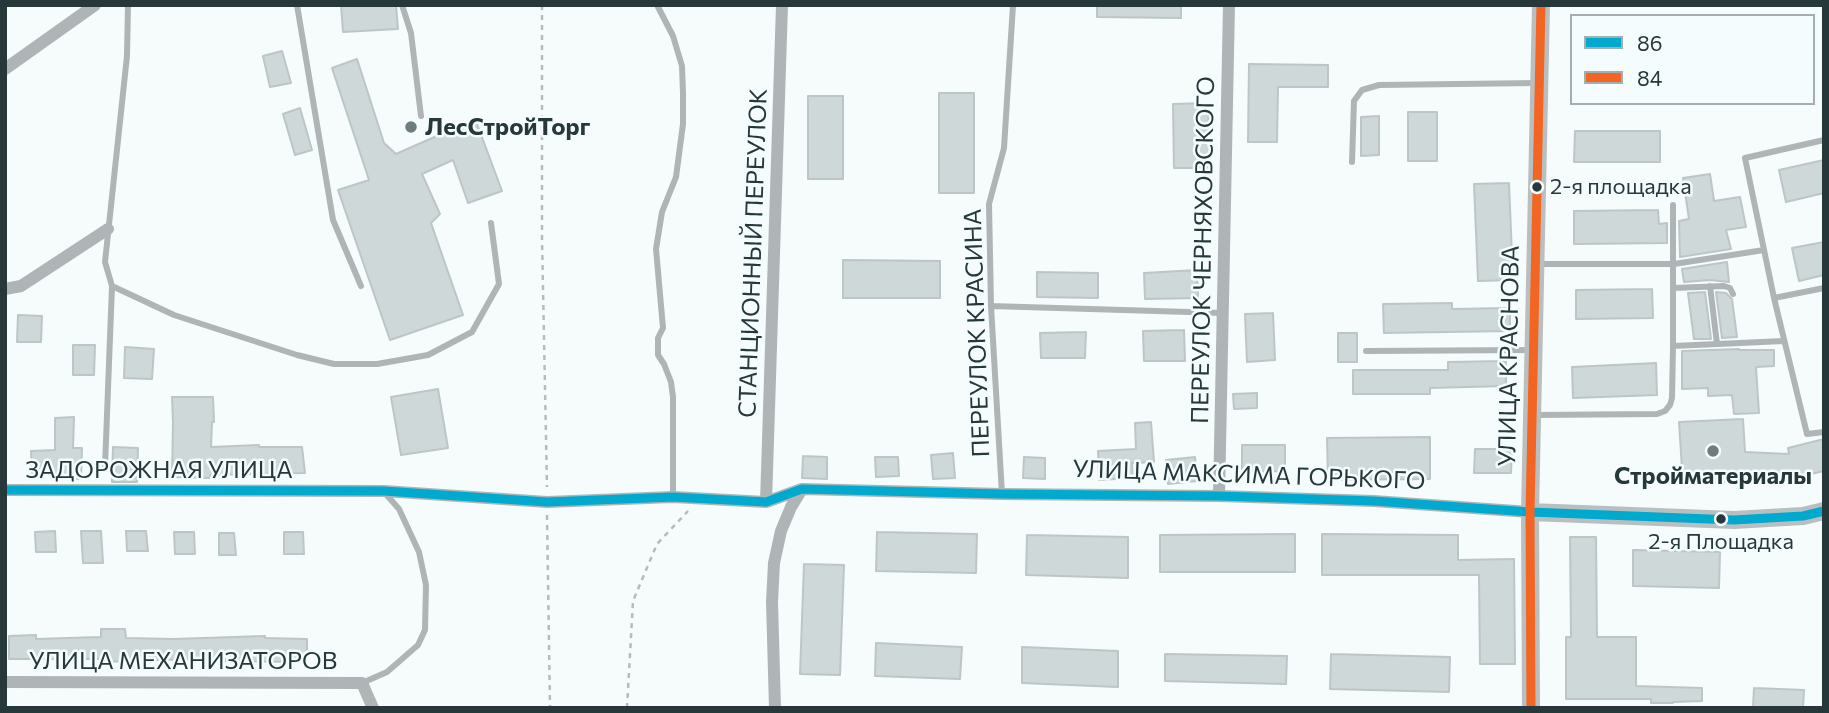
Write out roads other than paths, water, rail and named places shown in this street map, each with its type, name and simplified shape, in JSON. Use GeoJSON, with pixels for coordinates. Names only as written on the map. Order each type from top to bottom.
{"type":"FeatureCollection","features":[{"type":"Feature","properties":{"kind":"street"},"geometry":{"type":"LineString","coordinates":[[5,69],[95,5]]}},
{"type":"Feature","properties":{"kind":"street","name":"СТАНЦИОННЫЙ ПЕРЕУЛОК"},"geometry":{"type":"LineString","coordinates":[[765,502],[782,5]]}},
{"type":"Feature","properties":{"kind":"street","name":"ПЕРЕУЛОК ЧЕРНЯХОВСКОГО"},"geometry":{"type":"LineString","coordinates":[[1219,496],[1229,5]]}},
{"type":"Feature","properties":{"kind":"street","name":"УЛИЦА КРАСНОВА"},"geometry":{"type":"LineString","coordinates":[[1531,708],[1530,512],[1541,5]]}},
{"type":"Feature","properties":{"kind":"street"},"geometry":{"type":"LineString","coordinates":[[5,289],[21,286],[108,229]]}},
{"type":"Feature","properties":{"kind":"street"},"geometry":{"type":"LineString","coordinates":[[775,708],[772,602],[774,563],[781,531],[802,489]]}},
{"type":"Feature","properties":{"kind":"street","name":"УЛИЦА МАКСИМА ГОРЬКОГО"},"geometry":{"type":"LineString","coordinates":[[547,502],[673,497],[765,502],[802,489],[1374,500],[1530,512],[1734,520],[1802,516],[1824,511]]}},
{"type":"Feature","properties":{"kind":"street","name":"ЗАДОРОЖНАЯ УЛИЦА"},"geometry":{"type":"LineString","coordinates":[[5,490],[384,491],[547,502]]}},
{"type":"Feature","properties":{"kind":"street","name":"УЛИЦА МЕХАНИЗАТОРОВ"},"geometry":{"type":"LineString","coordinates":[[5,682],[362,682]]}},
{"type":"Feature","properties":{"kind":"street"},"geometry":{"type":"LineString","coordinates":[[362,682],[373,708]]}},
{"type":"Feature","properties":{"kind":"lane"},"geometry":{"type":"LineString","coordinates":[[105,466],[112,286],[104,262],[127,56],[128,5]]}},
{"type":"Feature","properties":{"kind":"lane"},"geometry":{"type":"LineString","coordinates":[[297,5],[333,220],[361,286]]}},
{"type":"Feature","properties":{"kind":"lane"},"geometry":{"type":"LineString","coordinates":[[402,5],[411,33],[421,116]]}},
{"type":"Feature","properties":{"kind":"lane"},"geometry":{"type":"LineString","coordinates":[[657,5],[673,36],[682,66],[683,93],[683,124],[676,177],[662,212],[656,249],[663,328],[658,338],[658,355],[671,382],[673,397],[673,497]]}},
{"type":"Feature","properties":{"kind":"lane","name":"ПЕРЕУЛОК КРАСИНА"},"geometry":{"type":"LineString","coordinates":[[1002,494],[991,306],[989,204],[1004,148],[1013,5]]}},
{"type":"Feature","properties":{"kind":"lane"},"geometry":{"type":"LineString","coordinates":[[1352,162],[1354,101],[1362,90],[1379,85],[1539,83]]}},
{"type":"Feature","properties":{"kind":"lane"},"geometry":{"type":"LineString","coordinates":[[1824,140],[1745,158],[1774,298],[1807,434],[1824,432]]}},
{"type":"Feature","properties":{"kind":"lane"},"geometry":{"type":"LineString","coordinates":[[1532,415],[1657,414],[1665,411],[1672,398],[1673,205]]}},
{"type":"Feature","properties":{"kind":"lane"},"geometry":{"type":"LineString","coordinates":[[112,286],[174,316],[297,355],[334,363],[377,365],[428,355],[472,331],[499,284],[491,223]]}},
{"type":"Feature","properties":{"kind":"lane"},"geometry":{"type":"LineString","coordinates":[[1535,264],[1674,264],[1765,250]]}},
{"type":"Feature","properties":{"kind":"lane"},"geometry":{"type":"LineString","coordinates":[[1710,286],[1717,344]]}},
{"type":"Feature","properties":{"kind":"lane"},"geometry":{"type":"LineString","coordinates":[[1674,288],[1724,286],[1730,288],[1733,294]]}},
{"type":"Feature","properties":{"kind":"lane"},"geometry":{"type":"LineString","coordinates":[[1774,298],[1824,288]]}},
{"type":"Feature","properties":{"kind":"lane"},"geometry":{"type":"LineString","coordinates":[[991,306],[1222,313]]}},
{"type":"Feature","properties":{"kind":"lane"},"geometry":{"type":"LineString","coordinates":[[1673,346],[1784,341]]}},
{"type":"Feature","properties":{"kind":"lane"},"geometry":{"type":"LineString","coordinates":[[1366,351],[1534,350]]}},
{"type":"Feature","properties":{"kind":"lane"},"geometry":{"type":"LineString","coordinates":[[362,682],[387,672],[418,645],[425,630],[426,585],[419,552],[400,509],[384,491]]}},
{"type":"Feature","properties":{"kind":"place","name":"ЛесСтройТорг"},"geometry":{"type":"Point","coordinates":[411,127]}},
{"type":"Feature","properties":{"kind":"place","name":"2-я площадка"},"geometry":{"type":"Point","coordinates":[1537,187]}},
{"type":"Feature","properties":{"kind":"place","name":"Стройматериалы"},"geometry":{"type":"Point","coordinates":[1713,451]}},
{"type":"Feature","properties":{"kind":"place","name":"2-я Площадка"},"geometry":{"type":"Point","coordinates":[1721,519]}}]}
